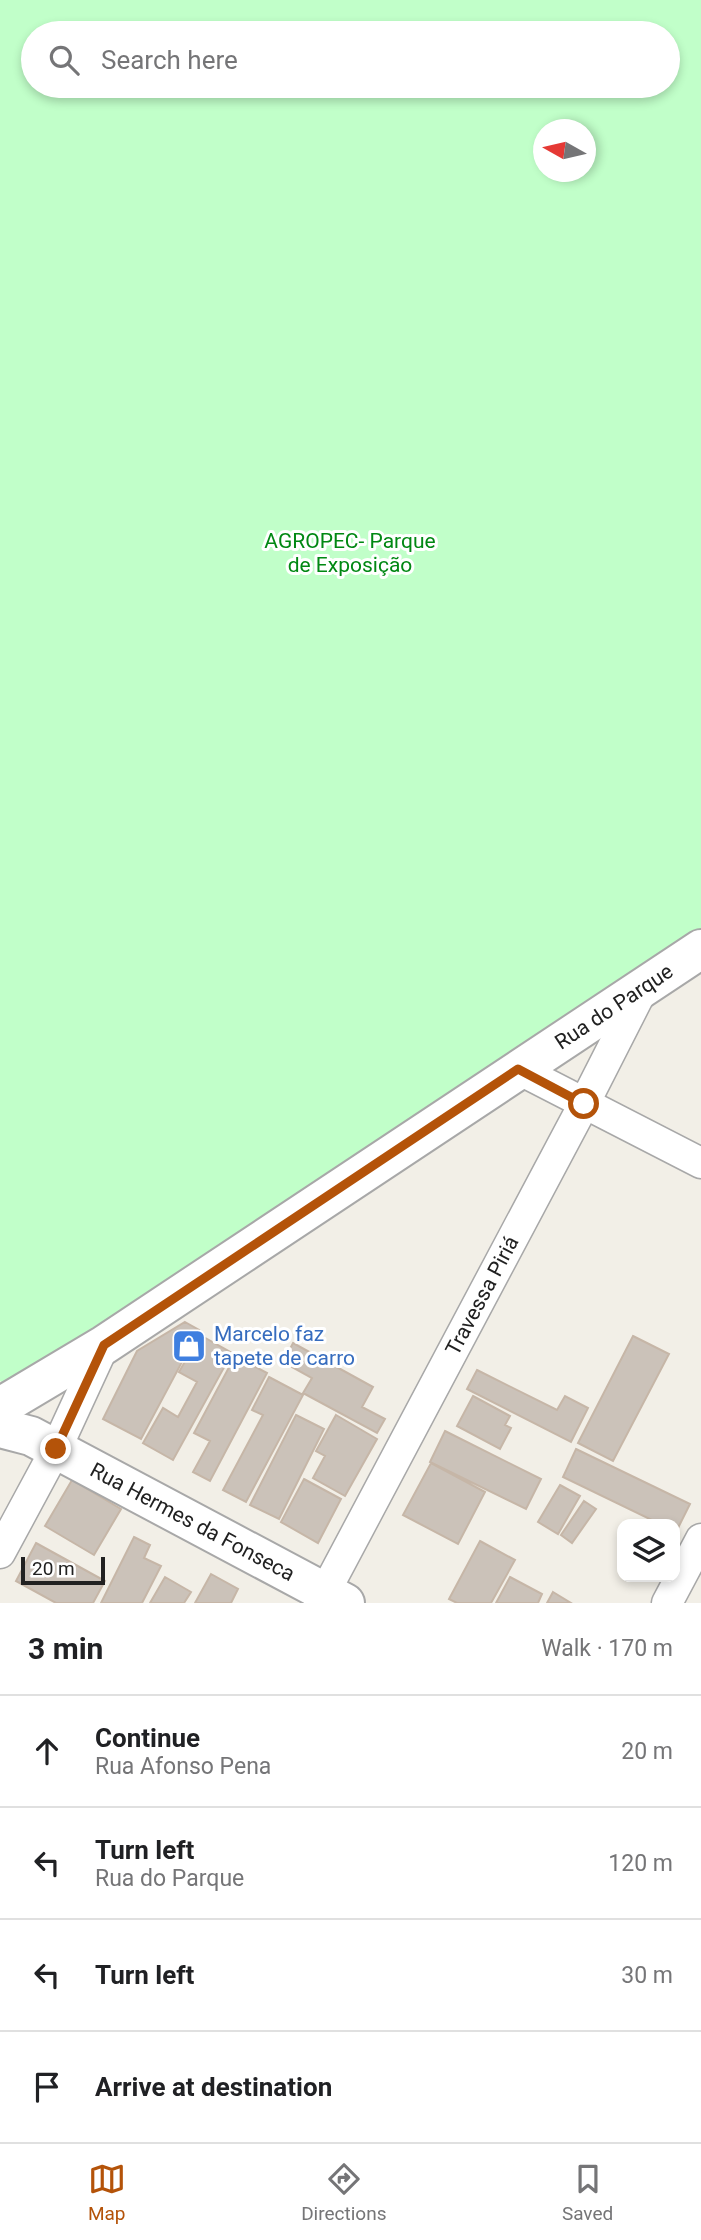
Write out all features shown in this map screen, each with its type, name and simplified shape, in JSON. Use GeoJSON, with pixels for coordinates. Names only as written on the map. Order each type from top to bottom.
{"type":"FeatureCollection","features":[{"type":"Feature","properties":{"kind":"street","name":"Rua do Parque"},"geometry":{"type":"LineString","coordinates":[[16,1419],[104,1345],[701,948]]}},
{"type":"Feature","properties":{"kind":"street","name":"Travessa Piriá"},"geometry":{"type":"LineString","coordinates":[[329,1599],[643,988]]}},
{"type":"Feature","properties":{"kind":"street"},"geometry":{"type":"LineString","coordinates":[[518,1069],[701,1163]]}},
{"type":"Feature","properties":{"kind":"street"},"geometry":{"type":"LineString","coordinates":[[0,1553],[16,1419],[104,1345]]}},
{"type":"Feature","properties":{"kind":"street","name":"Rua Hermes da Fonseca"},"geometry":{"type":"LineString","coordinates":[[16,1419],[329,1599]]}},
{"type":"Feature","properties":{"kind":"street"},"geometry":{"type":"LineString","coordinates":[[667,1603],[701,1539]]}},
{"type":"Feature","properties":{"kind":"green space","name":"AGROPEC- Parque de Exposição"},"geometry":{"type":"Polygon","coordinates":[[[0,0],[701,0],[701,935],[14,1389],[0,1381],[0,0]]]}},
{"type":"Feature","properties":{"kind":"building"},"geometry":{"type":"Polygon","coordinates":[[[185,1322],[199,1330],[141,1439],[103,1419],[137,1351],[185,1322]]]}},
{"type":"Feature","properties":{"kind":"building"},"geometry":{"type":"Polygon","coordinates":[[[200,1335],[232,1353],[173,1460],[143,1443],[163,1408],[178,1417],[197,1382],[179,1372],[200,1335]]]}},
{"type":"Feature","properties":{"kind":"building"},"geometry":{"type":"Polygon","coordinates":[[[633,1336],[669,1354],[613,1461],[578,1443],[633,1336]]]}},
{"type":"Feature","properties":{"kind":"building"},"geometry":{"type":"Polygon","coordinates":[[[293,1343],[373,1387],[362,1407],[385,1419],[377,1433],[303,1393],[312,1378],[283,1362],[293,1343]]]}},
{"type":"Feature","properties":{"kind":"building"},"geometry":{"type":"Polygon","coordinates":[[[235,1356],[267,1373],[210,1481],[193,1472],[210,1441],[194,1433],[235,1356]]]}},
{"type":"Feature","properties":{"kind":"building"},"geometry":{"type":"Polygon","coordinates":[[[477,1370],[557,1410],[565,1396],[588,1408],[571,1442],[467,1389],[477,1370]]]}},
{"type":"Feature","properties":{"kind":"building"},"geometry":{"type":"Polygon","coordinates":[[[269,1377],[303,1395],[246,1502],[223,1490],[263,1415],[252,1410],[269,1377]]]}},
{"type":"Feature","properties":{"kind":"building"},"geometry":{"type":"Polygon","coordinates":[[[473,1396],[510,1416],[505,1425],[511,1428],[500,1449],[457,1426],[473,1396]]]}},
{"type":"Feature","properties":{"kind":"building"},"geometry":{"type":"Polygon","coordinates":[[[296,1415],[324,1429],[279,1519],[250,1505],[296,1415]]]}},
{"type":"Feature","properties":{"kind":"building"},"geometry":{"type":"Polygon","coordinates":[[[336,1415],[377,1439],[345,1496],[313,1478],[325,1456],[316,1451],[336,1415]]]}},
{"type":"Feature","properties":{"kind":"building"},"geometry":{"type":"Polygon","coordinates":[[[445,1431],[541,1479],[526,1509],[430,1462],[445,1431]]]}},
{"type":"Feature","properties":{"kind":"building"},"geometry":{"type":"Polygon","coordinates":[[[576,1449],[690,1504],[680,1524],[680,1519],[650,1519],[563,1477],[576,1449]]]}},
{"type":"Feature","properties":{"kind":"building"},"geometry":{"type":"Polygon","coordinates":[[[431,1463],[485,1492],[458,1544],[403,1515],[431,1463]]]}},
{"type":"Feature","properties":{"kind":"building"},"geometry":{"type":"Polygon","coordinates":[[[304,1479],[341,1499],[318,1543],[281,1522],[304,1479]]]}},
{"type":"Feature","properties":{"kind":"building"},"geometry":{"type":"Polygon","coordinates":[[[72,1480],[121,1509],[94,1555],[45,1526],[72,1480]]]}},
{"type":"Feature","properties":{"kind":"building"},"geometry":{"type":"Polygon","coordinates":[[[560,1485],[580,1496],[558,1534],[538,1522],[560,1485]]]}},
{"type":"Feature","properties":{"kind":"building"},"geometry":{"type":"Polygon","coordinates":[[[584,1501],[596,1509],[572,1543],[561,1535],[584,1501]]]}},
{"type":"Feature","properties":{"kind":"building"},"geometry":{"type":"Polygon","coordinates":[[[134,1537],[150,1545],[144,1558],[161,1566],[142,1603],[101,1603],[134,1537]]]}},
{"type":"Feature","properties":{"kind":"building"},"geometry":{"type":"Polygon","coordinates":[[[480,1541],[515,1560],[491,1603],[457,1603],[449,1599],[480,1541]]]}},
{"type":"Feature","properties":{"kind":"building"},"geometry":{"type":"Polygon","coordinates":[[[36,1543],[105,1581],[93,1603],[56,1603],[16,1581],[36,1543]]]}},
{"type":"Feature","properties":{"kind":"building"},"geometry":{"type":"Polygon","coordinates":[[[211,1574],[238,1589],[231,1603],[195,1603],[211,1574]]]}},
{"type":"Feature","properties":{"kind":"building"},"geometry":{"type":"Polygon","coordinates":[[[165,1577],[191,1592],[184,1603],[150,1603],[165,1577]]]}},
{"type":"Feature","properties":{"kind":"building"},"geometry":{"type":"Polygon","coordinates":[[[510,1577],[542,1594],[538,1603],[496,1603],[510,1577]]]}},
{"type":"Feature","properties":{"kind":"building"},"geometry":{"type":"Polygon","coordinates":[[[553,1592],[571,1603],[547,1603],[553,1592]]]}},
{"type":"Feature","properties":{"kind":"place","name":"Marcelo faz tapete de carro"},"geometry":{"type":"Point","coordinates":[189,1346]}},
{"type":"Feature","properties":{"kind":"route"},"geometry":{"type":"LineString","coordinates":[[56,1449],[104,1345],[518,1069],[584,1104]]}}]}
